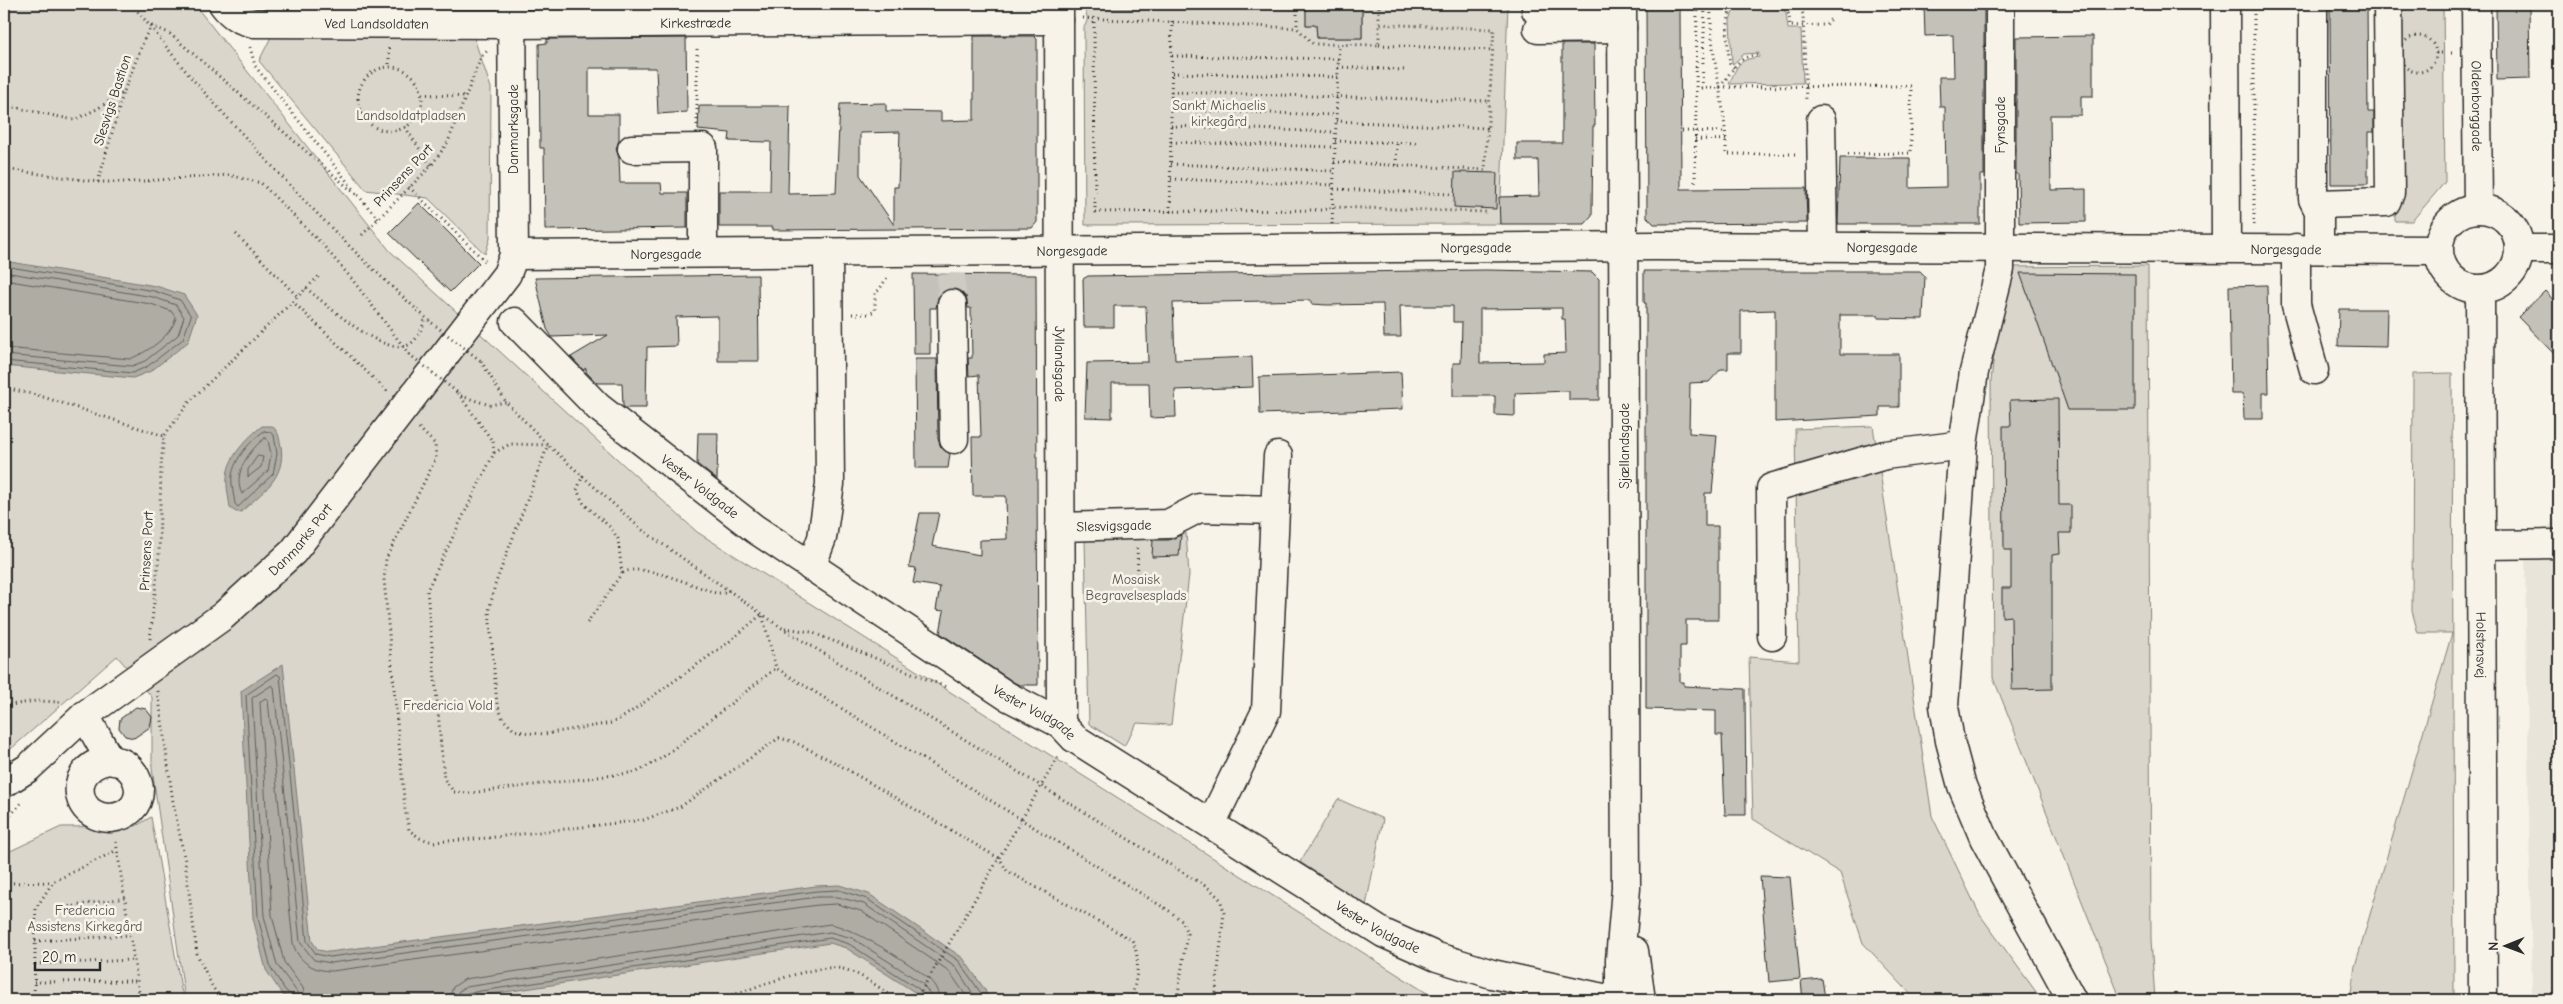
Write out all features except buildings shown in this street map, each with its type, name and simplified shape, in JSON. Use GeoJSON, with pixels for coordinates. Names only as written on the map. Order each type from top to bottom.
{"type":"FeatureCollection","features":[{"type":"Feature","properties":{"kind":"street","name":"Fynsgade"},"geometry":{"type":"LineString","coordinates":[[2000,4],[2000,268],[1974,372],[1963,446],[1944,706],[1950,740],[1962,786],[1984,838],[2072,1000]]}},
{"type":"Feature","properties":{"kind":"street"},"geometry":{"type":"LineString","coordinates":[[2225,4],[2226,248]]}},
{"type":"Feature","properties":{"kind":"street"},"geometry":{"type":"LineString","coordinates":[[2313,4],[2313,199],[2319,211],[2308,248],[2296,305],[2314,370]]}},
{"type":"Feature","properties":{"kind":"street"},"geometry":{"type":"LineString","coordinates":[[2316,204],[2374,204],[2386,202],[2390,193],[2388,4]]}},
{"type":"Feature","properties":{"kind":"street","name":"Oldenborggade"},"geometry":{"type":"LineString","coordinates":[[2476,4],[2478,209]]}},
{"type":"Feature","properties":{"kind":"street","name":"Ved Landsoldaten"},"geometry":{"type":"LineString","coordinates":[[232,12],[254,22],[512,14]]}},
{"type":"Feature","properties":{"kind":"street","name":"Kirkestræde"},"geometry":{"type":"LineString","coordinates":[[512,14],[697,23],[805,13],[1059,12]]}},
{"type":"Feature","properties":{"kind":"street","name":"Jyllandsgade"},"geometry":{"type":"LineString","coordinates":[[1059,12],[1061,724]]}},
{"type":"Feature","properties":{"kind":"street"},"geometry":{"type":"LineString","coordinates":[[1537,19],[1622,13]]}},
{"type":"Feature","properties":{"kind":"street","name":"Sjællandsgade"},"geometry":{"type":"LineString","coordinates":[[1620,1000],[1626,888],[1622,13]]}},
{"type":"Feature","properties":{"kind":"street","name":"Danmarksgade"},"geometry":{"type":"LineString","coordinates":[[510,264],[512,14]]}},
{"type":"Feature","properties":{"kind":"street"},"geometry":{"type":"LineString","coordinates":[[1814,116],[1823,246]]}},
{"type":"Feature","properties":{"kind":"street"},"geometry":{"type":"LineString","coordinates":[[632,149],[703,148],[703,253]]}},
{"type":"Feature","properties":{"kind":"street"},"geometry":{"type":"LineString","coordinates":[[2478,209],[2488,210],[2506,220],[2513,229],[2519,249],[2518,259],[2508,277],[2500,284],[2480,290],[2470,289],[2451,279],[2440,261],[2438,250],[2443,230],[2450,222],[2467,211],[2478,209]]}},
{"type":"Feature","properties":{"kind":"street","name":"Norgesgade"},"geometry":{"type":"LineString","coordinates":[[510,264],[703,253],[828,252],[890,252],[950,263],[1061,251],[1823,246],[2438,250]]}},
{"type":"Feature","properties":{"kind":"street"},"geometry":{"type":"LineString","coordinates":[[2519,249],[2559,249]]}},
{"type":"Feature","properties":{"kind":"street"},"geometry":{"type":"LineString","coordinates":[[811,567],[822,538],[830,484],[828,252]]}},
{"type":"Feature","properties":{"kind":"street","name":"Danmarks Port"},"geometry":{"type":"LineString","coordinates":[[4,783],[28,768],[85,714],[222,616],[293,552],[405,408],[510,264]]}},
{"type":"Feature","properties":{"kind":"street","name":"Holstensvej"},"geometry":{"type":"LineString","coordinates":[[2480,290],[2483,1000]]}},
{"type":"Feature","properties":{"kind":"street"},"geometry":{"type":"LineString","coordinates":[[952,304],[954,439]]}},
{"type":"Feature","properties":{"kind":"street","name":"Vester Voldgade"},"geometry":{"type":"LineString","coordinates":[[515,322],[598,407],[755,529],[1007,696],[1061,724],[1074,738],[1383,933],[1438,957],[1492,974],[1612,1000]]}},
{"type":"Feature","properties":{"kind":"street"},"geometry":{"type":"LineString","coordinates":[[1772,636],[1770,488],[1885,455],[1963,446]]}},
{"type":"Feature","properties":{"kind":"street"},"geometry":{"type":"LineString","coordinates":[[1211,824],[1266,711],[1278,456]]}},
{"type":"Feature","properties":{"kind":"street","name":"Slesvigsgade"},"geometry":{"type":"LineString","coordinates":[[1060,527],[1168,524],[1199,508],[1275,510]]}},
{"type":"Feature","properties":{"kind":"street"},"geometry":{"type":"LineString","coordinates":[[2482,545],[2559,544]]}},
{"type":"Feature","properties":{"kind":"street"},"geometry":{"type":"LineString","coordinates":[[85,714],[112,760]]}},
{"type":"Feature","properties":{"kind":"street"},"geometry":{"type":"LineString","coordinates":[[112,760],[127,766],[137,780],[139,788],[137,800],[124,815],[114,818],[101,818],[88,810],[80,795],[80,786],[85,773],[91,766],[98,762],[112,760]]}},
{"type":"Feature","properties":{"kind":"street","name":"Danmarks Port"},"geometry":{"type":"LineString","coordinates":[[4,803],[16,790],[28,768]]}},
{"type":"Feature","properties":{"kind":"street","name":"Sjællandsgade"},"geometry":{"type":"LineString","coordinates":[[1626,888],[1641,1000]]}},
{"type":"Feature","properties":{"kind":"path"},"geometry":{"type":"LineString","coordinates":[[132,4],[152,26],[196,82],[382,280],[432,323],[481,361],[506,402],[548,445],[641,528],[782,628],[1210,889],[1220,899],[1224,912],[1215,1000]]}},
{"type":"Feature","properties":{"kind":"path"},"geometry":{"type":"LineString","coordinates":[[1297,4],[1297,28]]}},
{"type":"Feature","properties":{"kind":"path"},"geometry":{"type":"LineString","coordinates":[[1379,4],[1379,45]]}},
{"type":"Feature","properties":{"kind":"path"},"geometry":{"type":"LineString","coordinates":[[1733,4],[1728,16],[1728,28],[1730,64],[1734,68]]}},
{"type":"Feature","properties":{"kind":"path"},"geometry":{"type":"LineString","coordinates":[[1784,4],[1789,15],[1790,26],[1826,25],[1831,19]]}},
{"type":"Feature","properties":{"kind":"path"},"geometry":{"type":"LineString","coordinates":[[1798,4],[1803,14],[1814,116]]}},
{"type":"Feature","properties":{"kind":"path"},"geometry":{"type":"LineString","coordinates":[[2254,4],[2254,248]]}},
{"type":"Feature","properties":{"kind":"path"},"geometry":{"type":"LineString","coordinates":[[1695,182],[1697,7]]}},
{"type":"Feature","properties":{"kind":"path"},"geometry":{"type":"LineString","coordinates":[[1702,88],[1705,7]]}},
{"type":"Feature","properties":{"kind":"path"},"geometry":{"type":"LineString","coordinates":[[1622,13],[1711,7],[1710,35],[1727,140],[1695,139]]}},
{"type":"Feature","properties":{"kind":"path"},"geometry":{"type":"LineString","coordinates":[[232,12],[255,66],[378,219]]}},
{"type":"Feature","properties":{"kind":"path"},"geometry":{"type":"LineString","coordinates":[[1059,12],[1094,17],[1297,28],[1313,44],[1492,50]]}},
{"type":"Feature","properties":{"kind":"path","name":"Prinsens Port"},"geometry":{"type":"LineString","coordinates":[[362,235],[431,166],[448,142],[481,57],[512,14]]}},
{"type":"Feature","properties":{"kind":"path"},"geometry":{"type":"LineString","coordinates":[[1094,17],[1095,212],[1322,210],[1333,207],[1487,212]]}},
{"type":"Feature","properties":{"kind":"path"},"geometry":{"type":"LineString","coordinates":[[1170,212],[1172,21]]}},
{"type":"Feature","properties":{"kind":"path"},"geometry":{"type":"LineString","coordinates":[[697,23],[697,148]]}},
{"type":"Feature","properties":{"kind":"path"},"geometry":{"type":"LineString","coordinates":[[1334,162],[1485,170],[1494,29],[1379,24]]}},
{"type":"Feature","properties":{"kind":"path"},"geometry":{"type":"LineString","coordinates":[[152,26],[169,33],[359,197]]}},
{"type":"Feature","properties":{"kind":"path","name":"Slesvigs Bastion"},"geometry":{"type":"LineString","coordinates":[[98,182],[123,94],[146,35],[152,26]]}},
{"type":"Feature","properties":{"kind":"path"},"geometry":{"type":"LineString","coordinates":[[2422,36],[2431,40],[2436,53],[2436,59],[2430,67],[2422,72],[2412,71],[2404,65],[2400,58],[2404,42],[2412,37],[2422,36]]}},
{"type":"Feature","properties":{"kind":"path"},"geometry":{"type":"LineString","coordinates":[[1332,249],[1339,45]]}},
{"type":"Feature","properties":{"kind":"path"},"geometry":{"type":"LineString","coordinates":[[2436,53],[2445,53]]}},
{"type":"Feature","properties":{"kind":"path"},"geometry":{"type":"LineString","coordinates":[[1720,88],[1734,68],[1745,57],[1758,55]]}},
{"type":"Feature","properties":{"kind":"path"},"geometry":{"type":"LineString","coordinates":[[1172,56],[1338,59]]}},
{"type":"Feature","properties":{"kind":"path"},"geometry":{"type":"LineString","coordinates":[[395,67],[412,76],[422,94],[421,107],[415,119],[405,127],[386,131],[368,122],[361,114],[358,104],[361,85],[367,76],[375,70],[395,67]]}},
{"type":"Feature","properties":{"kind":"path"},"geometry":{"type":"LineString","coordinates":[[1338,67],[1406,70]]}},
{"type":"Feature","properties":{"kind":"path"},"geometry":{"type":"LineString","coordinates":[[1172,73],[1338,77]]}},
{"type":"Feature","properties":{"kind":"path"},"geometry":{"type":"LineString","coordinates":[[1696,88],[1720,88]]}},
{"type":"Feature","properties":{"kind":"path"},"geometry":{"type":"LineString","coordinates":[[1171,92],[1489,100]]}},
{"type":"Feature","properties":{"kind":"path"},"geometry":{"type":"LineString","coordinates":[[4,105],[74,120],[123,94]]}},
{"type":"Feature","properties":{"kind":"path"},"geometry":{"type":"LineString","coordinates":[[422,94],[465,97]]}},
{"type":"Feature","properties":{"kind":"path"},"geometry":{"type":"LineString","coordinates":[[1171,110],[1336,115]]}},
{"type":"Feature","properties":{"kind":"path"},"geometry":{"type":"LineString","coordinates":[[1336,121],[1487,128]]}},
{"type":"Feature","properties":{"kind":"path"},"geometry":{"type":"LineString","coordinates":[[1171,126],[1336,132]]}},
{"type":"Feature","properties":{"kind":"path"},"geometry":{"type":"LineString","coordinates":[[405,127],[431,166]]}},
{"type":"Feature","properties":{"kind":"path"},"geometry":{"type":"LineString","coordinates":[[1682,131],[1726,132]]}},
{"type":"Feature","properties":{"kind":"path"},"geometry":{"type":"LineString","coordinates":[[1335,141],[1417,143]]}},
{"type":"Feature","properties":{"kind":"path"},"geometry":{"type":"LineString","coordinates":[[1171,142],[1335,147]]}},
{"type":"Feature","properties":{"kind":"path"},"geometry":{"type":"LineString","coordinates":[[1396,165],[1397,143]]}},
{"type":"Feature","properties":{"kind":"path"},"geometry":{"type":"LineString","coordinates":[[1171,164],[1334,171]]}},
{"type":"Feature","properties":{"kind":"path"},"geometry":{"type":"LineString","coordinates":[[4,168],[98,182],[129,182],[229,175],[261,183],[322,244],[351,278],[402,347],[459,394],[494,442],[494,453],[427,590],[444,779],[454,792],[470,793],[637,772],[663,757],[776,668]]}},
{"type":"Feature","properties":{"kind":"path"},"geometry":{"type":"LineString","coordinates":[[1171,179],[1450,194]]}},
{"type":"Feature","properties":{"kind":"path"},"geometry":{"type":"LineString","coordinates":[[409,187],[483,260],[510,264]]}},
{"type":"Feature","properties":{"kind":"path"},"geometry":{"type":"LineString","coordinates":[[236,234],[297,296]]}},
{"type":"Feature","properties":{"kind":"path"},"geometry":{"type":"LineString","coordinates":[[829,314],[868,314],[875,311],[875,292],[879,290],[890,273],[890,252]]}},
{"type":"Feature","properties":{"kind":"path"},"geometry":{"type":"LineString","coordinates":[[4,388],[37,395],[164,436],[190,400],[319,276]]}},
{"type":"Feature","properties":{"kind":"path"},"geometry":{"type":"LineString","coordinates":[[306,288],[384,344],[402,347],[410,344],[418,336],[426,318]]}},
{"type":"Feature","properties":{"kind":"path"},"geometry":{"type":"LineString","coordinates":[[292,301],[405,408],[435,444],[436,458],[386,558],[384,579],[405,809],[409,830],[420,838],[433,842],[487,838],[643,820],[680,807],[779,738],[794,742],[836,764],[1000,859],[1007,870],[1132,940],[1138,952],[1139,968],[1131,1000]]}},
{"type":"Feature","properties":{"kind":"path"},"geometry":{"type":"LineString","coordinates":[[459,394],[490,405],[506,402]]}},
{"type":"Feature","properties":{"kind":"path","name":"Prinsens Port"},"geometry":{"type":"LineString","coordinates":[[164,436],[161,465],[159,556],[149,643],[151,668],[157,689],[173,802],[185,861],[197,954],[213,988],[223,1000]]}},
{"type":"Feature","properties":{"kind":"path"},"geometry":{"type":"LineString","coordinates":[[494,453],[510,444],[548,445]]}},
{"type":"Feature","properties":{"kind":"path"},"geometry":{"type":"LineString","coordinates":[[548,445],[495,585],[489,611],[497,704],[503,719],[514,730],[544,734],[612,723],[625,716],[729,642],[762,614]]}},
{"type":"Feature","properties":{"kind":"path"},"geometry":{"type":"LineString","coordinates":[[583,475],[577,490],[584,504],[611,528],[618,539],[622,573]]}},
{"type":"Feature","properties":{"kind":"path"},"geometry":{"type":"LineString","coordinates":[[585,626],[622,573],[628,569],[646,570],[716,593],[726,593],[729,590]]}},
{"type":"Feature","properties":{"kind":"path"},"geometry":{"type":"LineString","coordinates":[[762,614],[776,668],[1171,912],[1183,922],[1187,934],[1177,1000]]}},
{"type":"Feature","properties":{"kind":"path"},"geometry":{"type":"LineString","coordinates":[[782,628],[811,632],[947,688]]}},
{"type":"Feature","properties":{"kind":"path"},"geometry":{"type":"LineString","coordinates":[[4,706],[36,701],[70,702],[85,714]]}},
{"type":"Feature","properties":{"kind":"path"},"geometry":{"type":"LineString","coordinates":[[916,1000],[954,938],[1059,755]]}},
{"type":"Feature","properties":{"kind":"path"},"geometry":{"type":"LineString","coordinates":[[34,995],[140,998],[117,850],[114,818]]}},
{"type":"Feature","properties":{"kind":"path"},"geometry":{"type":"LineString","coordinates":[[4,886],[8,884],[53,882],[117,850]]}},
{"type":"Feature","properties":{"kind":"path"},"geometry":{"type":"LineString","coordinates":[[34,1000],[36,908],[53,882]]}},
{"type":"Feature","properties":{"kind":"path"},"geometry":{"type":"LineString","coordinates":[[59,908],[124,898]]}},
{"type":"Feature","properties":{"kind":"path"},"geometry":{"type":"LineString","coordinates":[[35,941],[130,935]]}},
{"type":"Feature","properties":{"kind":"path"},"geometry":{"type":"LineString","coordinates":[[35,964],[134,960]]}},
{"type":"Feature","properties":{"kind":"path"},"geometry":{"type":"LineString","coordinates":[[718,1000],[808,970],[837,968],[859,976],[898,1000]]}},
{"type":"Feature","properties":{"kind":"path"},"geometry":{"type":"LineString","coordinates":[[34,982],[137,981]]}},
{"type":"Feature","properties":{"kind":"shaded area"},"geometry":{"type":"Polygon","coordinates":[[[2559,514],[2559,1000],[2532,1000],[2525,555],[2559,514]]]}},
{"type":"Feature","properties":{"kind":"green space","name":"Fredericia Vold"},"geometry":{"type":"Polygon","coordinates":[[[4,4],[194,4],[390,251],[697,532],[1438,1000],[185,1000],[152,768],[152,697],[117,656],[4,755],[4,4]]]}},
{"type":"Feature","properties":{"kind":"green space","name":"Sankt Michaelis kirkegård"},"geometry":{"type":"Polygon","coordinates":[[[1171,4],[1306,4],[1306,25],[1316,25],[1317,38],[1362,38],[1362,4],[1508,4],[1500,224],[1085,225],[1084,27],[1087,19],[1084,7],[1166,9],[1171,4]]]}},
{"type":"Feature","properties":{"kind":"green space"},"geometry":{"type":"Polygon","coordinates":[[[1736,4],[1782,6],[1786,13],[1788,29],[1801,29],[1803,83],[1729,84],[1739,64],[1759,57],[1759,53],[1744,54],[1732,63],[1730,20],[1736,4]]]}},
{"type":"Feature","properties":{"kind":"green space"},"geometry":{"type":"Polygon","coordinates":[[[2393,4],[2443,4],[2445,182],[2412,221],[2395,221],[2393,4]]]}},
{"type":"Feature","properties":{"kind":"green space","name":"Landsoldatpladsen"},"geometry":{"type":"Polygon","coordinates":[[[272,35],[473,35],[491,88],[490,239],[485,254],[428,198],[366,190],[259,61],[272,35]]]}},
{"type":"Feature","properties":{"kind":"green space"},"geometry":{"type":"Polygon","coordinates":[[[2148,266],[2151,939],[2155,1000],[2121,1000],[1993,677],[1991,381],[2004,267],[2148,266]]]}},
{"type":"Feature","properties":{"kind":"green space"},"geometry":{"type":"Polygon","coordinates":[[[2452,373],[2454,1000],[2350,1000],[2355,966],[2452,633],[2418,633],[2412,611],[2413,374],[2452,373]]]}},
{"type":"Feature","properties":{"kind":"green space"},"geometry":{"type":"Polygon","coordinates":[[[1873,426],[1932,816],[1980,915],[2042,1000],[1916,1000],[1863,943],[1840,873],[1753,819],[1749,657],[1799,661],[1795,429],[1873,426]]]}},
{"type":"Feature","properties":{"kind":"green space","name":"Mosaisk Begravelsesplads"},"geometry":{"type":"Polygon","coordinates":[[[1186,533],[1189,575],[1171,725],[1137,723],[1124,746],[1089,724],[1085,539],[1186,533]]]}},
{"type":"Feature","properties":{"kind":"green space"},"geometry":{"type":"Polygon","coordinates":[[[1338,799],[1383,819],[1366,906],[1300,862],[1338,799]]]}},
{"type":"Feature","properties":{"kind":"green space","name":"Fredericia Assistens Kirkegård"},"geometry":{"type":"Polygon","coordinates":[[[151,817],[183,1000],[4,1000],[4,854],[61,827],[136,826],[151,817]]]}},
{"type":"Feature","properties":{"kind":"water"},"geometry":{"type":"Polygon","coordinates":[[[4,261],[156,286],[184,295],[197,315],[188,342],[151,371],[133,378],[4,366],[4,261]]]}},
{"type":"Feature","properties":{"kind":"water"},"geometry":{"type":"Polygon","coordinates":[[[262,426],[272,426],[279,437],[282,457],[280,467],[271,484],[241,512],[236,512],[230,508],[227,485],[228,470],[239,448],[262,426]]]}},
{"type":"Feature","properties":{"kind":"water"},"geometry":{"type":"Polygon","coordinates":[[[283,664],[312,941],[318,950],[329,952],[816,886],[839,885],[869,894],[963,958],[985,990],[989,1000],[921,1000],[916,993],[846,948],[830,943],[452,1000],[290,1000],[282,994],[266,970],[253,918],[241,691],[283,664]]]}},
{"type":"Feature","properties":{"kind":"tunnel"},"geometry":{"type":"LineString","coordinates":[[951,274],[952,304]]}}]}
